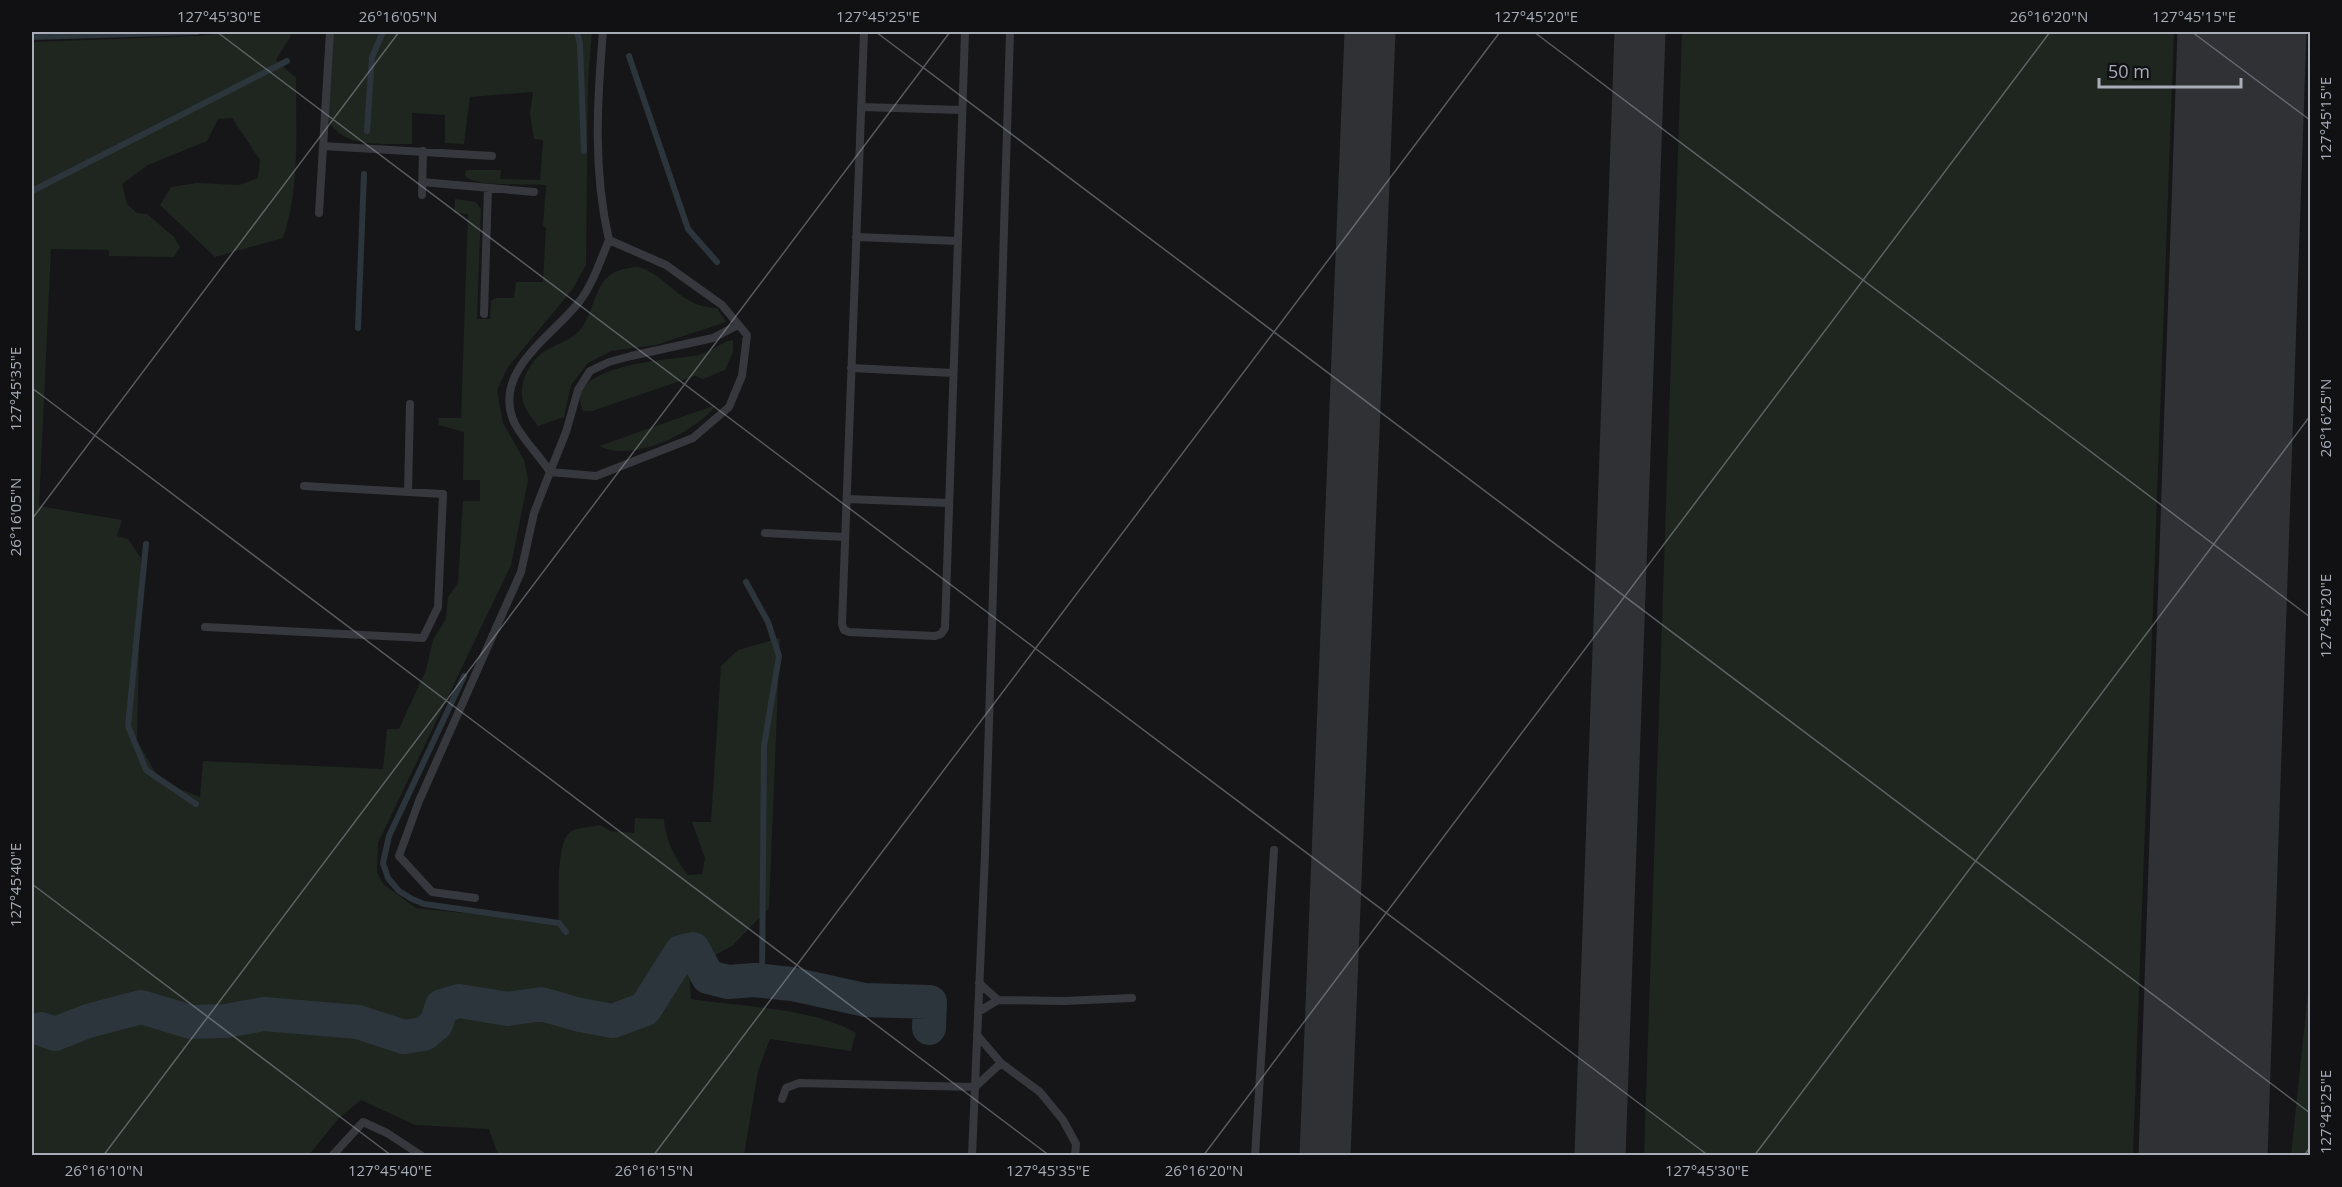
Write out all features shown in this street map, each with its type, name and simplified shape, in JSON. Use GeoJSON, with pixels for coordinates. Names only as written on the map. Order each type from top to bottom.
{"type":"FeatureCollection","features":[{"type":"Feature","properties":{"kind":"lane"},"geometry":{"type":"LineString","coordinates":[[319,213],[330,32]]}},
{"type":"Feature","properties":{"kind":"lane"},"geometry":{"type":"LineString","coordinates":[[603,32],[596,109],[600,202],[609,240],[595,274],[579,302],[529,353],[513,380],[510,403],[515,423],[550,472],[596,476],[693,438],[729,407],[742,376],[747,335],[722,305],[666,265],[609,240]]}},
{"type":"Feature","properties":{"kind":"lane"},"geometry":{"type":"LineString","coordinates":[[864,32],[842,624],[844,630],[941,634],[945,628],[965,32]]}},
{"type":"Feature","properties":{"kind":"lane"},"geometry":{"type":"LineString","coordinates":[[972,1155],[1010,32]]}},
{"type":"Feature","properties":{"kind":"lane"},"geometry":{"type":"LineString","coordinates":[[861,107],[962,110]]}},
{"type":"Feature","properties":{"kind":"lane"},"geometry":{"type":"LineString","coordinates":[[323,146],[492,156]]}},
{"type":"Feature","properties":{"kind":"lane"},"geometry":{"type":"LineString","coordinates":[[422,195],[423,151]]}},
{"type":"Feature","properties":{"kind":"lane"},"geometry":{"type":"LineString","coordinates":[[423,182],[534,192]]}},
{"type":"Feature","properties":{"kind":"lane"},"geometry":{"type":"LineString","coordinates":[[484,314],[488,188]]}},
{"type":"Feature","properties":{"kind":"lane"},"geometry":{"type":"LineString","coordinates":[[856,237],[958,241]]}},
{"type":"Feature","properties":{"kind":"lane"},"geometry":{"type":"LineString","coordinates":[[475,898],[432,892],[399,856],[419,801],[521,572],[534,513],[566,432],[578,390],[590,371],[631,356],[713,338],[738,325]]}},
{"type":"Feature","properties":{"kind":"lane"},"geometry":{"type":"LineString","coordinates":[[851,368],[953,373]]}},
{"type":"Feature","properties":{"kind":"lane"},"geometry":{"type":"LineString","coordinates":[[408,492],[410,404]]}},
{"type":"Feature","properties":{"kind":"lane"},"geometry":{"type":"LineString","coordinates":[[205,627],[423,638],[438,607],[443,494],[304,486]]}},
{"type":"Feature","properties":{"kind":"lane"},"geometry":{"type":"LineString","coordinates":[[847,499],[949,503]]}},
{"type":"Feature","properties":{"kind":"lane"},"geometry":{"type":"LineString","coordinates":[[765,533],[845,537]]}},
{"type":"Feature","properties":{"kind":"lane"},"geometry":{"type":"LineString","coordinates":[[1255,1155],[1274,850]]}},
{"type":"Feature","properties":{"kind":"lane"},"geometry":{"type":"LineString","coordinates":[[979,983],[998,1000]]}},
{"type":"Feature","properties":{"kind":"lane"},"geometry":{"type":"LineString","coordinates":[[978,1012],[998,1000],[1064,1001],[1132,998]]}},
{"type":"Feature","properties":{"kind":"lane"},"geometry":{"type":"LineString","coordinates":[[977,1035],[1001,1063],[1040,1092],[1063,1120],[1076,1144],[1075,1155]]}},
{"type":"Feature","properties":{"kind":"lane"},"geometry":{"type":"LineString","coordinates":[[782,1099],[786,1088],[799,1083],[975,1087],[1001,1063]]}},
{"type":"Feature","properties":{"kind":"lane"},"geometry":{"type":"LineString","coordinates":[[332,1155],[363,1122],[387,1133],[422,1155]]}},
{"type":"Feature","properties":{"kind":"shaded area"},"geometry":{"type":"Polygon","coordinates":[[[231,32],[290,32],[290,37],[276,60],[296,78],[295,179],[283,238],[215,257],[160,205],[171,187],[197,183],[239,185],[258,178],[260,160],[232,118],[218,119],[207,141],[148,165],[122,184],[127,204],[137,213],[147,214],[174,237],[180,247],[174,257],[109,256],[109,250],[51,249],[39,506],[122,520],[117,536],[128,539],[141,558],[137,741],[157,775],[182,790],[200,797],[203,761],[383,769],[387,729],[399,729],[426,670],[433,640],[446,619],[448,597],[458,583],[463,501],[480,501],[480,480],[463,480],[464,432],[439,425],[438,418],[461,418],[468,214],[454,213],[455,199],[476,202],[481,209],[477,319],[490,319],[491,301],[496,298],[514,298],[516,282],[543,282],[546,185],[480,182],[465,176],[466,170],[501,170],[500,179],[540,180],[543,140],[534,139],[530,114],[533,92],[470,97],[464,144],[445,143],[445,115],[412,113],[412,144],[364,143],[343,135],[327,118],[333,32],[592,32],[588,80],[586,265],[572,290],[508,367],[497,390],[503,423],[524,460],[528,480],[511,565],[378,843],[377,872],[383,884],[416,908],[558,923],[560,859],[566,837],[572,831],[600,825],[610,831],[634,833],[635,818],[664,819],[669,841],[683,869],[688,875],[702,874],[705,858],[692,822],[711,822],[721,666],[738,650],[780,638],[769,908],[732,946],[689,969],[691,999],[798,1013],[838,1024],[856,1033],[851,1051],[770,1039],[758,1071],[744,1155],[498,1155],[489,1129],[415,1125],[361,1100],[339,1118],[309,1155],[32,1155],[32,42],[197,36],[231,32]]]}},
{"type":"Feature","properties":{"kind":"shaded area"},"geometry":{"type":"Polygon","coordinates":[[[1682,32],[2174,32],[2133,1155],[1644,1155],[1682,32]]]}},
{"type":"Feature","properties":{"kind":"shaded area"},"geometry":{"type":"Polygon","coordinates":[[[638,267],[658,277],[693,303],[717,308],[726,322],[656,345],[611,351],[588,363],[571,385],[564,417],[538,426],[526,410],[522,392],[525,376],[533,362],[545,351],[571,338],[580,330],[589,315],[600,286],[606,279],[623,269],[638,267]]]}},
{"type":"Feature","properties":{"kind":"shaded area"},"geometry":{"type":"Polygon","coordinates":[[[733,340],[733,352],[725,370],[703,379],[695,376],[592,411],[583,411],[581,395],[589,383],[604,374],[646,362],[699,355],[733,340]]]}},
{"type":"Feature","properties":{"kind":"shaded area"},"geometry":{"type":"Polygon","coordinates":[[[716,405],[694,426],[679,435],[645,448],[629,451],[599,446],[716,405]]]}},
{"type":"Feature","properties":{"kind":"shaded area"},"geometry":{"type":"Polygon","coordinates":[[[2310,974],[2310,1155],[2291,1155],[2310,974]]]}},
{"type":"Feature","properties":{"kind":"waterway"},"geometry":{"type":"LineString","coordinates":[[32,37],[197,32]]}},
{"type":"Feature","properties":{"kind":"waterway"},"geometry":{"type":"LineString","coordinates":[[367,131],[372,57],[383,32]]}},
{"type":"Feature","properties":{"kind":"waterway"},"geometry":{"type":"LineString","coordinates":[[577,32],[580,44],[584,151]]}},
{"type":"Feature","properties":{"kind":"waterway"},"geometry":{"type":"LineString","coordinates":[[629,56],[688,229],[717,262]]}},
{"type":"Feature","properties":{"kind":"waterway"},"geometry":{"type":"LineString","coordinates":[[32,191],[287,61]]}},
{"type":"Feature","properties":{"kind":"waterway"},"geometry":{"type":"LineString","coordinates":[[358,328],[364,174]]}},
{"type":"Feature","properties":{"kind":"waterway"},"geometry":{"type":"LineString","coordinates":[[146,544],[128,726],[146,770],[196,804]]}},
{"type":"Feature","properties":{"kind":"waterway"},"geometry":{"type":"LineString","coordinates":[[746,582],[768,622],[779,656],[764,746],[762,981]]}},
{"type":"Feature","properties":{"kind":"waterway"},"geometry":{"type":"LineString","coordinates":[[464,676],[389,836],[383,863],[388,878],[399,891],[424,904],[559,923],[566,932]]}},
{"type":"Feature","properties":{"kind":"waterway"},"geometry":{"type":"LineString","coordinates":[[41,1029],[55,1034],[88,1021],[141,1007],[191,1022],[225,1021],[264,1014],[358,1022],[404,1037],[424,1034],[436,1024],[442,1006],[459,1001],[508,1009],[541,1004],[613,1021],[645,1009],[681,952],[693,949],[708,977],[728,982],[754,980],[792,984],[865,1000],[930,1002],[929,1028]]}},
{"type":"Feature","properties":{"kind":"waterway"},"geometry":{"type":"LineString","coordinates":[[32,1017],[41,1029]]}},
{"type":"Feature","properties":{"kind":"taxiway"},"geometry":{"type":"LineString","coordinates":[[1325,1156],[1370,32]]}},
{"type":"Feature","properties":{"kind":"taxiway"},"geometry":{"type":"LineString","coordinates":[[1600,1156],[1640,32]]}},
{"type":"Feature","properties":{"kind":"runway"},"geometry":{"type":"LineString","coordinates":[[2203,1156],[2242,32]]}}]}
